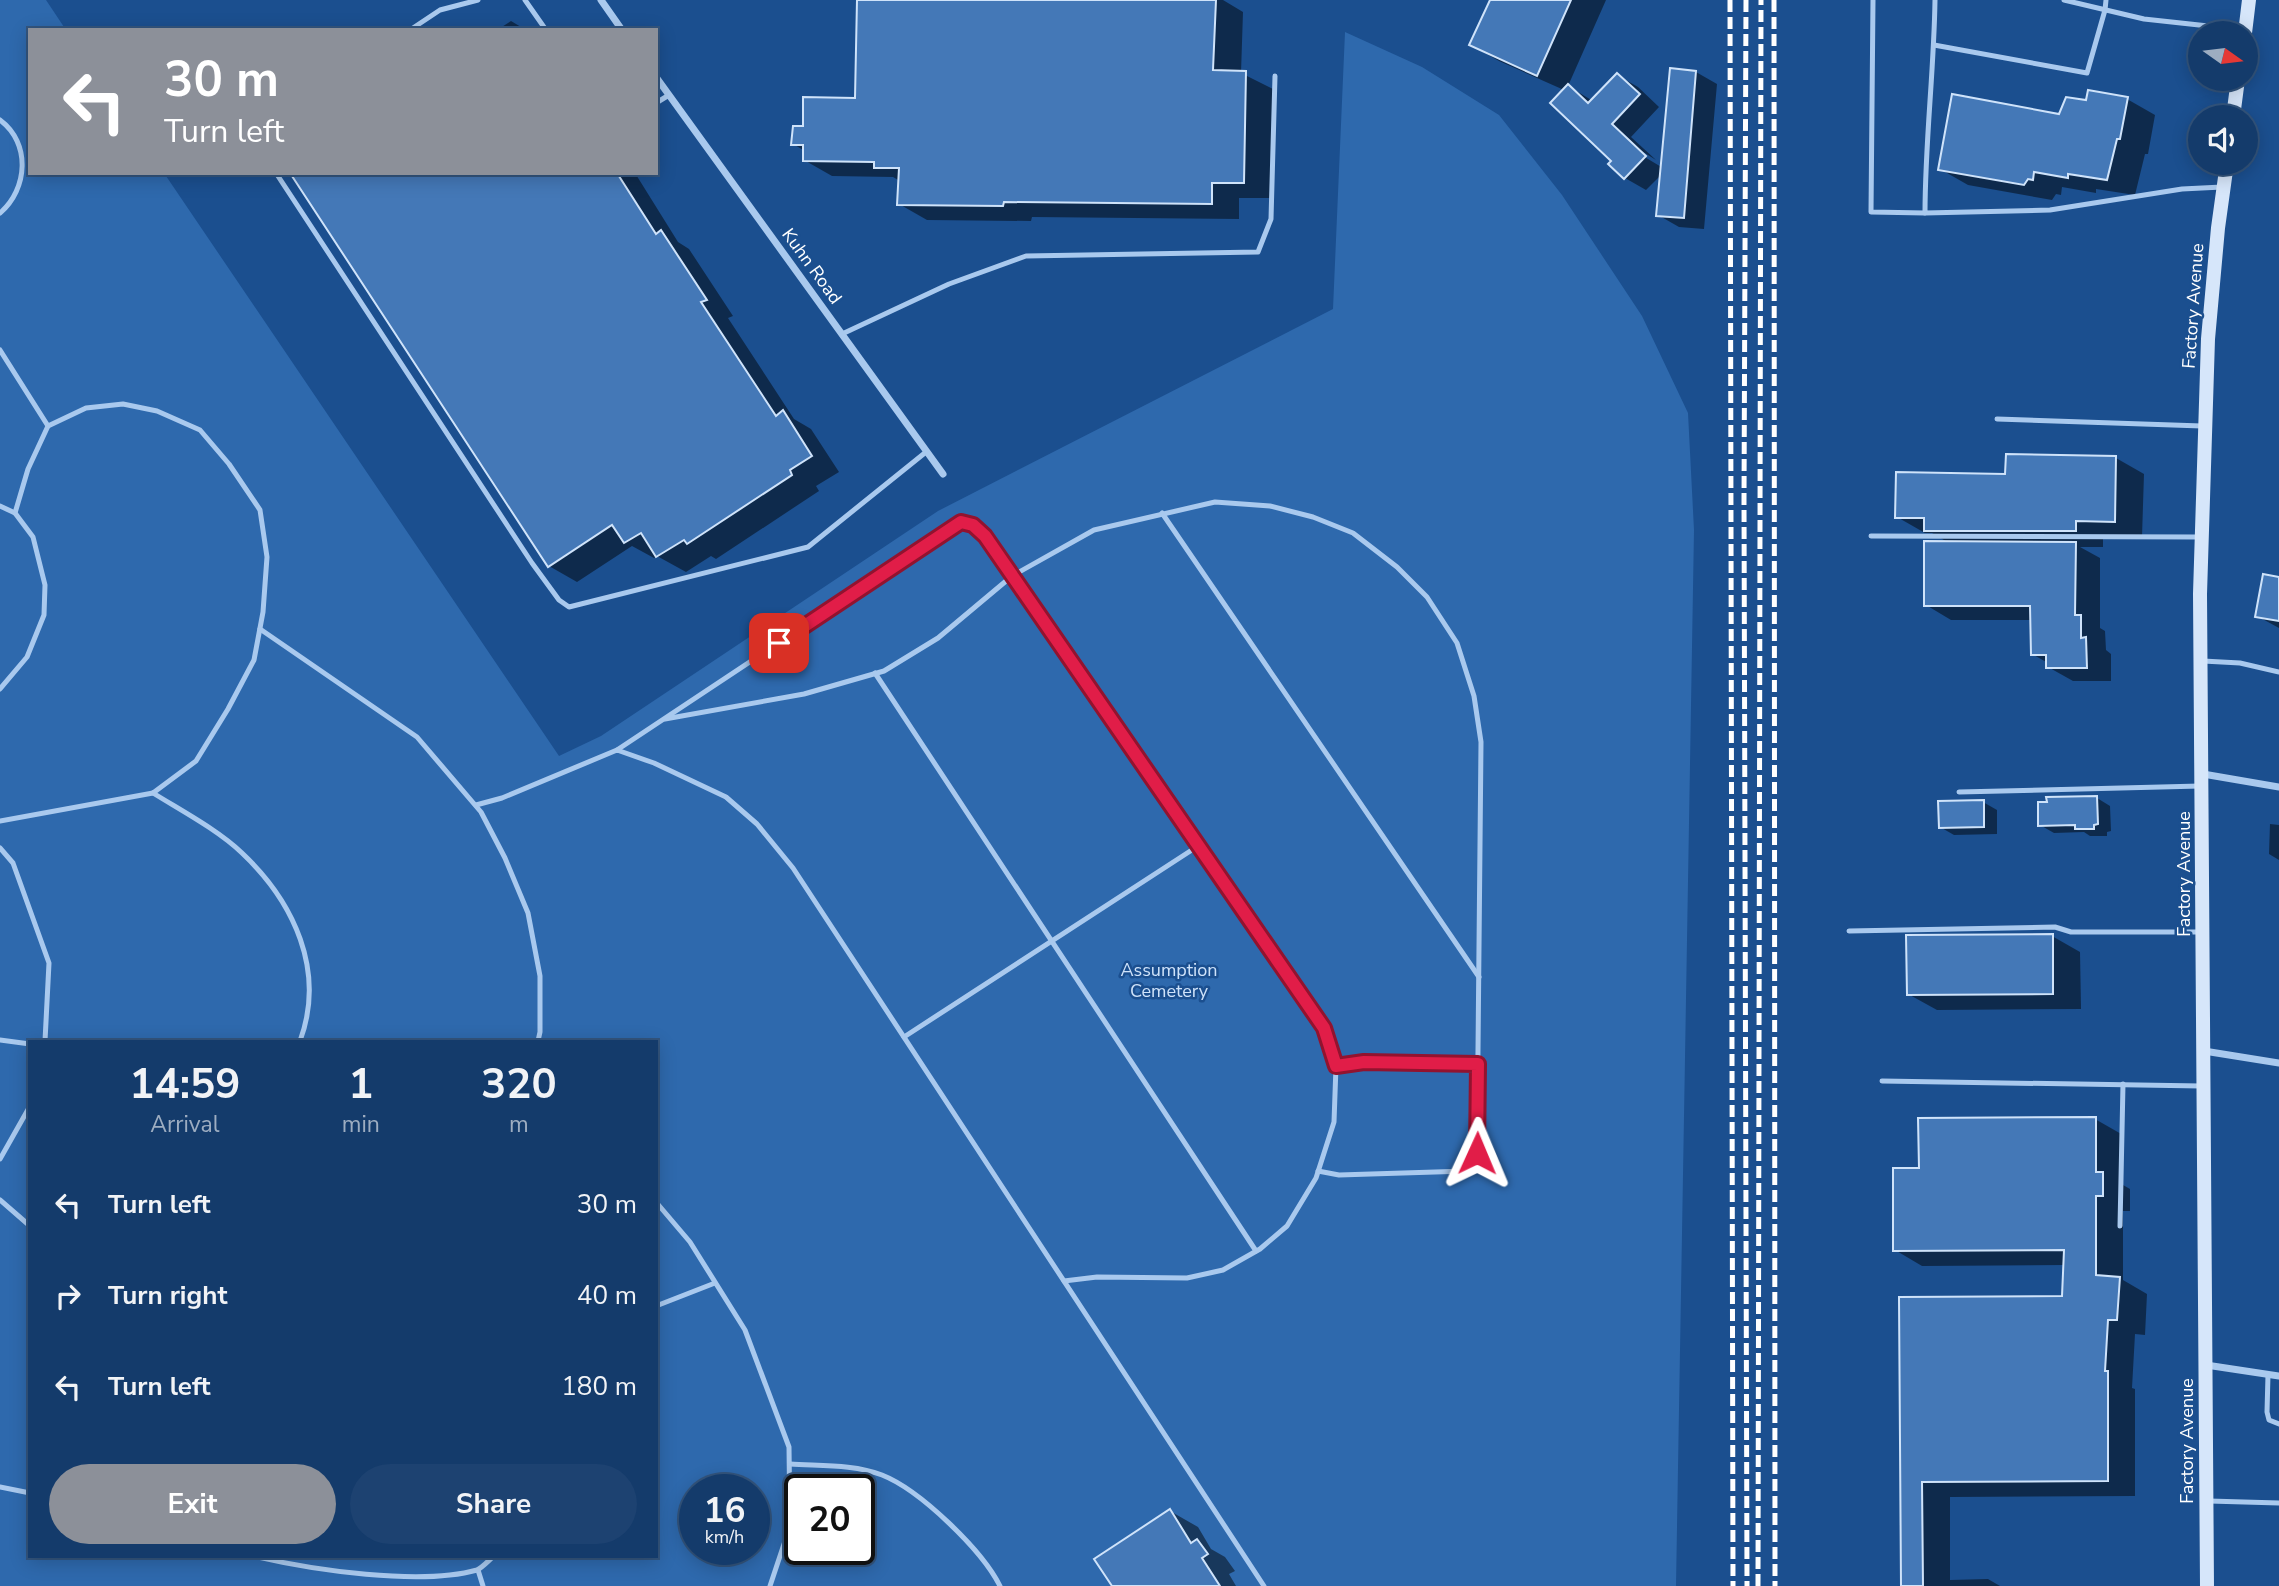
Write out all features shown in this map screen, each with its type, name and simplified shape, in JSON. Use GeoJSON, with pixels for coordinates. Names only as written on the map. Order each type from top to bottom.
{"type":"FeatureCollection","features":[{"type":"Feature","properties":{"kind":"street"},"geometry":{"type":"LineString","coordinates":[[601,0],[621,28]]}},
{"type":"Feature","properties":{"kind":"street"},"geometry":{"type":"LineString","coordinates":[[2246,21],[2249,0]]}},
{"type":"Feature","properties":{"kind":"street","name":"Kuhn Road"},"geometry":{"type":"LineString","coordinates":[[658,80],[943,474]]}},
{"type":"Feature","properties":{"kind":"street","name":"Factory Avenue"},"geometry":{"type":"LineString","coordinates":[[2207,1586],[2202,537],[2208,339],[2225,175]]}},
{"type":"Feature","properties":{"kind":"street"},"geometry":{"type":"LineString","coordinates":[[2203,780],[2279,787]]}},
{"type":"Feature","properties":{"kind":"street"},"geometry":{"type":"LineString","coordinates":[[2204,1051],[2279,1063]]}},
{"type":"Feature","properties":{"kind":"street"},"geometry":{"type":"LineString","coordinates":[[2205,1365],[2279,1376]]}},
{"type":"Feature","properties":{"kind":"lane"},"geometry":{"type":"LineString","coordinates":[[414,28],[440,10],[478,0]]}},
{"type":"Feature","properties":{"kind":"lane"},"geometry":{"type":"LineString","coordinates":[[525,0],[545,28]]}},
{"type":"Feature","properties":{"kind":"lane"},"geometry":{"type":"LineString","coordinates":[[1873,0],[1871,212],[2050,210],[2182,189],[2223,187]]}},
{"type":"Feature","properties":{"kind":"lane"},"geometry":{"type":"LineString","coordinates":[[1925,213],[1925,153],[1935,0]]}},
{"type":"Feature","properties":{"kind":"lane"},"geometry":{"type":"LineString","coordinates":[[2064,0],[2144,19],[2188,25]]}},
{"type":"Feature","properties":{"kind":"lane"},"geometry":{"type":"LineString","coordinates":[[1934,45],[2087,73],[2106,0]]}},
{"type":"Feature","properties":{"kind":"lane"},"geometry":{"type":"LineString","coordinates":[[842,334],[949,284],[1026,256],[1258,252],[1270,219],[1275,76]]}},
{"type":"Feature","properties":{"kind":"lane"},"geometry":{"type":"LineString","coordinates":[[658,102],[669,95]]}},
{"type":"Feature","properties":{"kind":"lane"},"geometry":{"type":"LineString","coordinates":[[0,120],[16,138],[22,155],[23,173],[18,191],[0,214]]}},
{"type":"Feature","properties":{"kind":"lane"},"geometry":{"type":"LineString","coordinates":[[277,175],[531,564],[559,600],[569,607],[808,547],[926,452]]}},
{"type":"Feature","properties":{"kind":"lane"},"geometry":{"type":"LineString","coordinates":[[0,350],[48,426]]}},
{"type":"Feature","properties":{"kind":"lane"},"geometry":{"type":"LineString","coordinates":[[0,821],[153,793],[196,761],[254,660],[267,557],[260,510],[229,464],[200,430],[158,411],[123,404],[86,408],[48,426],[28,469],[15,513]]}},
{"type":"Feature","properties":{"kind":"lane"},"geometry":{"type":"LineString","coordinates":[[1997,419],[2206,426]]}},
{"type":"Feature","properties":{"kind":"lane"},"geometry":{"type":"LineString","coordinates":[[665,719],[804,694],[884,671],[938,638],[1012,576],[1094,530],[1215,502],[1270,506],[1313,517],[1353,533],[1397,567],[1427,597],[1457,643],[1474,695],[1481,742],[1477,1153],[1467,1171],[1339,1175],[1318,1171]]}},
{"type":"Feature","properties":{"kind":"lane"},"geometry":{"type":"LineString","coordinates":[[0,506],[15,513],[33,537],[45,585],[44,615],[27,657],[0,690]]}},
{"type":"Feature","properties":{"kind":"lane"},"geometry":{"type":"LineString","coordinates":[[1162,513],[1479,977]]}},
{"type":"Feature","properties":{"kind":"lane"},"geometry":{"type":"LineString","coordinates":[[476,805],[502,798],[617,750],[961,522],[973,525],[985,536],[1324,1028],[1336,1066],[1334,1122],[1318,1171],[1287,1226],[1256,1251],[1223,1270],[1187,1278],[1097,1277],[1064,1281]]}},
{"type":"Feature","properties":{"kind":"lane"},"geometry":{"type":"LineString","coordinates":[[1871,536],[2202,537]]}},
{"type":"Feature","properties":{"kind":"lane"},"geometry":{"type":"LineString","coordinates":[[260,629],[417,737],[476,805],[505,858],[528,913],[540,976],[538,1040]]}},
{"type":"Feature","properties":{"kind":"lane"},"geometry":{"type":"LineString","coordinates":[[2201,661],[2240,663],[2279,671]]}},
{"type":"Feature","properties":{"kind":"lane"},"geometry":{"type":"LineString","coordinates":[[875,673],[1256,1251]]}},
{"type":"Feature","properties":{"kind":"lane"},"geometry":{"type":"LineString","coordinates":[[617,750],[654,763],[726,797],[757,824],[793,869],[1264,1586]]}},
{"type":"Feature","properties":{"kind":"lane"},"geometry":{"type":"LineString","coordinates":[[1959,792],[2203,780]]}},
{"type":"Feature","properties":{"kind":"lane"},"geometry":{"type":"LineString","coordinates":[[153,793],[242,852],[267,881],[292,920],[305,951],[311,987],[307,1024],[300,1040]]}},
{"type":"Feature","properties":{"kind":"lane"},"geometry":{"type":"LineString","coordinates":[[904,1037],[1198,846]]}},
{"type":"Feature","properties":{"kind":"lane"},"geometry":{"type":"LineString","coordinates":[[0,848],[13,863],[49,963],[45,1040]]}},
{"type":"Feature","properties":{"kind":"lane"},"geometry":{"type":"LineString","coordinates":[[1849,931],[2055,926],[2071,932],[2203,932]]}},
{"type":"Feature","properties":{"kind":"lane"},"geometry":{"type":"LineString","coordinates":[[0,1040],[28,1044]]}},
{"type":"Feature","properties":{"kind":"lane"},"geometry":{"type":"LineString","coordinates":[[1336,1066],[1364,1062],[1478,1064]]}},
{"type":"Feature","properties":{"kind":"lane"},"geometry":{"type":"LineString","coordinates":[[1882,1081],[2204,1086]]}},
{"type":"Feature","properties":{"kind":"lane"},"geometry":{"type":"LineString","coordinates":[[2120,1226],[2123,1084]]}},
{"type":"Feature","properties":{"kind":"lane"},"geometry":{"type":"LineString","coordinates":[[0,1159],[28,1109]]}},
{"type":"Feature","properties":{"kind":"lane"},"geometry":{"type":"LineString","coordinates":[[0,1200],[28,1224]]}},
{"type":"Feature","properties":{"kind":"lane"},"geometry":{"type":"LineString","coordinates":[[658,1204],[690,1242],[745,1330],[789,1447],[790,1526],[770,1586]]}},
{"type":"Feature","properties":{"kind":"lane"},"geometry":{"type":"LineString","coordinates":[[658,1305],[715,1283]]}},
{"type":"Feature","properties":{"kind":"lane"},"geometry":{"type":"LineString","coordinates":[[2268,1375],[2267,1412],[2269,1420],[2279,1424]]}},
{"type":"Feature","properties":{"kind":"lane"},"geometry":{"type":"LineString","coordinates":[[790,1464],[846,1467],[882,1475],[918,1497],[961,1535],[1000,1586]]}},
{"type":"Feature","properties":{"kind":"lane"},"geometry":{"type":"LineString","coordinates":[[0,1487],[28,1493]]}},
{"type":"Feature","properties":{"kind":"lane"},"geometry":{"type":"LineString","coordinates":[[2206,1500],[2279,1503]]}},
{"type":"Feature","properties":{"kind":"lane"},"geometry":{"type":"LineString","coordinates":[[262,1558],[356,1578],[394,1583]]}},
{"type":"Feature","properties":{"kind":"lane"},"geometry":{"type":"LineString","coordinates":[[420,1584],[445,1581],[478,1570],[492,1558]]}},
{"type":"Feature","properties":{"kind":"lane"},"geometry":{"type":"LineString","coordinates":[[478,1570],[483,1586]]}},
{"type":"Feature","properties":{"kind":"green space","name":"Assumption Cemetery"},"geometry":{"type":"Polygon","coordinates":[[[0,0],[46,0],[65,28],[28,28],[28,175],[165,175],[559,756],[601,736],[938,511],[1333,309],[1345,32],[1422,67],[1499,115],[1562,195],[1642,316],[1688,413],[1694,530],[1676,1586],[0,1586],[0,0]]]}},
{"type":"Feature","properties":{"kind":"building"},"geometry":{"type":"Polygon","coordinates":[[[857,0],[1216,0],[1213,70],[1246,71],[1244,183],[1212,183],[1212,204],[1004,202],[1003,206],[897,205],[899,168],[874,168],[874,162],[803,161],[803,145],[791,145],[793,126],[803,126],[803,97],[855,98],[857,0]]]}},
{"type":"Feature","properties":{"kind":"building"},"geometry":{"type":"Polygon","coordinates":[[[1490,0],[1571,0],[1537,76],[1469,45],[1490,0]]]}},
{"type":"Feature","properties":{"kind":"building"},"geometry":{"type":"Polygon","coordinates":[[[1670,68],[1696,71],[1684,218],[1656,216],[1670,68]]]}},
{"type":"Feature","properties":{"kind":"building"},"geometry":{"type":"Polygon","coordinates":[[[1617,73],[1640,94],[1612,124],[1646,156],[1624,179],[1608,164],[1611,161],[1550,103],[1568,84],[1588,103],[1617,73]]]}},
{"type":"Feature","properties":{"kind":"building"},"geometry":{"type":"Polygon","coordinates":[[[2088,90],[2128,97],[2120,139],[2117,139],[2107,180],[2068,174],[2068,178],[2034,172],[2033,180],[2028,179],[2024,185],[1938,170],[1952,94],[2059,114],[2066,97],[2086,100],[2088,90]]]}},
{"type":"Feature","properties":{"kind":"building"},"geometry":{"type":"Polygon","coordinates":[[[291,175],[618,175],[656,234],[661,230],[707,300],[701,302],[776,416],[783,410],[812,456],[790,470],[792,475],[687,544],[684,540],[656,557],[641,533],[624,543],[612,525],[548,567],[291,175]]]}},
{"type":"Feature","properties":{"kind":"building"},"geometry":{"type":"Polygon","coordinates":[[[2006,454],[2116,456],[2115,522],[2076,521],[2076,531],[1924,531],[1924,518],[1895,518],[1896,472],[2005,474],[2006,454]]]}},
{"type":"Feature","properties":{"kind":"building"},"geometry":{"type":"Polygon","coordinates":[[[1924,541],[2076,542],[2075,615],[2081,615],[2081,638],[2086,637],[2087,668],[2046,668],[2046,655],[2031,655],[2030,606],[1924,606],[1924,541]]]}},
{"type":"Feature","properties":{"kind":"building"},"geometry":{"type":"Polygon","coordinates":[[[2263,574],[2279,577],[2279,621],[2255,617],[2263,574]]]}},
{"type":"Feature","properties":{"kind":"building"},"geometry":{"type":"Polygon","coordinates":[[[2097,796],[2098,824],[2094,825],[2094,829],[2075,829],[2075,825],[2038,826],[2038,802],[2047,802],[2046,797],[2097,796]]]}},
{"type":"Feature","properties":{"kind":"building"},"geometry":{"type":"Polygon","coordinates":[[[1984,800],[1984,827],[1939,828],[1938,801],[1984,800]]]}},
{"type":"Feature","properties":{"kind":"building"},"geometry":{"type":"Polygon","coordinates":[[[2053,934],[2053,994],[1907,995],[1906,935],[2053,934]]]}},
{"type":"Feature","properties":{"kind":"building"},"geometry":{"type":"Polygon","coordinates":[[[2096,1117],[2096,1172],[2103,1172],[2103,1196],[2096,1196],[2096,1275],[2120,1277],[2117,1320],[2108,1320],[2105,1371],[2108,1371],[2108,1481],[1922,1482],[1923,1586],[1901,1586],[1899,1297],[2062,1296],[2064,1250],[1893,1251],[1893,1168],[1919,1168],[1918,1118],[2096,1117]]]}},
{"type":"Feature","properties":{"kind":"building"},"geometry":{"type":"Polygon","coordinates":[[[1170,1509],[1191,1543],[1197,1539],[1208,1554],[1202,1558],[1220,1586],[1112,1586],[1094,1559],[1170,1509]]]}},
{"type":"Feature","properties":{"kind":"railway"},"geometry":{"type":"LineString","coordinates":[[1730,0],[1733,1586]]}},
{"type":"Feature","properties":{"kind":"railway"},"geometry":{"type":"LineString","coordinates":[[1746,0],[1744,500],[1747,1586]]}},
{"type":"Feature","properties":{"kind":"railway"},"geometry":{"type":"LineString","coordinates":[[1758,1586],[1761,0]]}},
{"type":"Feature","properties":{"kind":"railway"},"geometry":{"type":"LineString","coordinates":[[1774,0],[1775,1586]]}},
{"type":"Feature","properties":{"kind":"route"},"geometry":{"type":"LineString","coordinates":[[779,643],[961,522],[973,525],[985,536],[1324,1028],[1336,1066],[1364,1062],[1478,1064],[1477,1153]]}}]}
